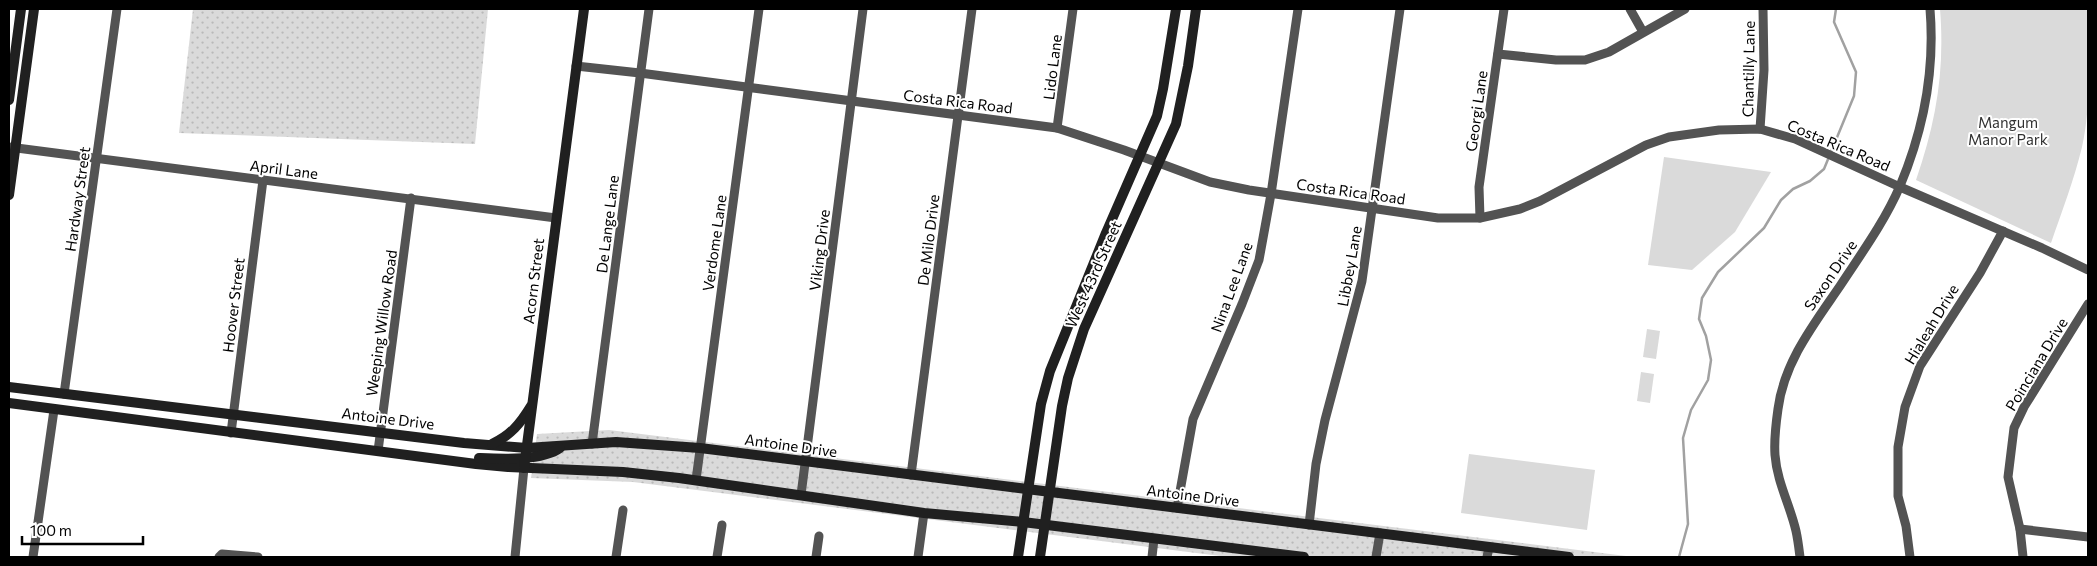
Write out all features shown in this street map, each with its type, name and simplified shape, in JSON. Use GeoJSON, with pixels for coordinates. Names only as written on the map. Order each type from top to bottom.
{"type":"FeatureCollection","features":[{"type":"Feature","properties":{"kind":"main road"},"geometry":{"type":"LineString","coordinates":[[9,100],[21,9]]}},
{"type":"Feature","properties":{"kind":"main road"},"geometry":{"type":"LineString","coordinates":[[9,195],[12,148],[34,9]]}},
{"type":"Feature","properties":{"kind":"main road","name":"Acorn Street"},"geometry":{"type":"LineString","coordinates":[[525,458],[584,9]]}},
{"type":"Feature","properties":{"kind":"main road","name":"West 43rd Street"},"geometry":{"type":"LineString","coordinates":[[1018,557],[1041,404],[1050,371],[1068,322],[1156,116],[1161,98],[1176,9]]}},
{"type":"Feature","properties":{"kind":"main road","name":"West 43rd Street"},"geometry":{"type":"LineString","coordinates":[[1040,557],[1062,406],[1068,378],[1084,329],[1176,124],[1188,66],[1196,9]]}},
{"type":"Feature","properties":{"kind":"main road"},"geometry":{"type":"LineString","coordinates":[[18,29],[31,30]]}},
{"type":"Feature","properties":{"kind":"main road"},"geometry":{"type":"LineString","coordinates":[[1068,322],[1084,329]]}},
{"type":"Feature","properties":{"kind":"main road","name":"Antoine Drive"},"geometry":{"type":"LineString","coordinates":[[9,387],[489,445],[525,458],[696,480],[924,513],[1023,522],[1154,538],[1262,554],[1304,557]]}},
{"type":"Feature","properties":{"kind":"main road"},"geometry":{"type":"LineString","coordinates":[[117,418],[121,400]]}},
{"type":"Feature","properties":{"kind":"main road","name":"Antoine Drive"},"geometry":{"type":"LineString","coordinates":[[9,403],[464,462],[525,458],[554,453],[564,446],[652,443],[1380,533],[1488,552],[1569,557]]}},
{"type":"Feature","properties":{"kind":"main road"},"geometry":{"type":"LineString","coordinates":[[489,445],[503,438],[519,425],[532,403]]}},
{"type":"Feature","properties":{"kind":"street","name":"Hardway Street"},"geometry":{"type":"LineString","coordinates":[[64,394],[117,9]]}},
{"type":"Feature","properties":{"kind":"street","name":"De Lange Lane"},"geometry":{"type":"LineString","coordinates":[[592,444],[649,9]]}},
{"type":"Feature","properties":{"kind":"street","name":"Verdome Lane"},"geometry":{"type":"LineString","coordinates":[[696,480],[750,88],[759,9]]}},
{"type":"Feature","properties":{"kind":"street","name":"Viking Drive"},"geometry":{"type":"LineString","coordinates":[[802,495],[863,9]]}},
{"type":"Feature","properties":{"kind":"street","name":"De Milo Drive"},"geometry":{"type":"LineString","coordinates":[[911,475],[972,9]]}},
{"type":"Feature","properties":{"kind":"street","name":"Lido Lane"},"geometry":{"type":"LineString","coordinates":[[1057,128],[1073,9]]}},
{"type":"Feature","properties":{"kind":"street","name":"Nina Lee Lane"},"geometry":{"type":"LineString","coordinates":[[1177,508],[1193,419],[1259,260],[1271,194],[1298,9]]}},
{"type":"Feature","properties":{"kind":"street","name":"Libbey Lane"},"geometry":{"type":"LineString","coordinates":[[1310,524],[1316,464],[1325,420],[1362,281],[1400,9]]}},
{"type":"Feature","properties":{"kind":"street","name":"Georgi Lane"},"geometry":{"type":"LineString","coordinates":[[1480,218],[1480,187],[1504,9]]}},
{"type":"Feature","properties":{"kind":"street"},"geometry":{"type":"LineString","coordinates":[[1630,9],[1642,32]]}},
{"type":"Feature","properties":{"kind":"street"},"geometry":{"type":"LineString","coordinates":[[1498,54],[1556,60],[1585,60],[1609,52],[1685,9]]}},
{"type":"Feature","properties":{"kind":"street","name":"Chantilly Lane"},"geometry":{"type":"LineString","coordinates":[[1760,129],[1764,70],[1763,9]]}},
{"type":"Feature","properties":{"kind":"street","name":"Saxon Drive"},"geometry":{"type":"LineString","coordinates":[[1800,557],[1796,530],[1784,497],[1775,455],[1778,409],[1786,374],[1800,346],[1862,252],[1900,187],[1920,132],[1928,94],[1932,45],[1930,9]]}},
{"type":"Feature","properties":{"kind":"street","name":"Costa Rica Road"},"geometry":{"type":"LineString","coordinates":[[576,66],[1057,128],[1210,182],[1271,194],[1438,218],[1480,218],[1520,209],[1540,202],[1646,145],[1668,137],[1719,130],[1760,129],[1795,138],[1900,187],[2088,270]]}},
{"type":"Feature","properties":{"kind":"street","name":"April Lane"},"geometry":{"type":"LineString","coordinates":[[12,148],[556,218]]}},
{"type":"Feature","properties":{"kind":"street","name":"Hoover Street"},"geometry":{"type":"LineString","coordinates":[[231,433],[263,180]]}},
{"type":"Feature","properties":{"kind":"street","name":"Weeping Willow Road"},"geometry":{"type":"LineString","coordinates":[[378,451],[412,198]]}},
{"type":"Feature","properties":{"kind":"street","name":"Hialeah Drive"},"geometry":{"type":"LineString","coordinates":[[1910,557],[1906,526],[1898,496],[1898,447],[1905,407],[1920,366],[1980,273],[2003,231]]}},
{"type":"Feature","properties":{"kind":"street","name":"Poinciana Drive"},"geometry":{"type":"LineString","coordinates":[[2023,557],[2020,529],[2008,477],[2014,428],[2024,408],[2088,304]]}},
{"type":"Feature","properties":{"kind":"street"},"geometry":{"type":"LineString","coordinates":[[33,557],[54,410]]}},
{"type":"Feature","properties":{"kind":"street","name":"Acorn Street"},"geometry":{"type":"LineString","coordinates":[[515,557],[525,458]]}},
{"type":"Feature","properties":{"kind":"street"},"geometry":{"type":"LineString","coordinates":[[616,557],[623,510]]}},
{"type":"Feature","properties":{"kind":"street"},"geometry":{"type":"LineString","coordinates":[[918,557],[924,513]]}},
{"type":"Feature","properties":{"kind":"street"},"geometry":{"type":"LineString","coordinates":[[717,557],[722,525]]}},
{"type":"Feature","properties":{"kind":"street"},"geometry":{"type":"LineString","coordinates":[[2020,529],[2088,537]]}},
{"type":"Feature","properties":{"kind":"street"},"geometry":{"type":"LineString","coordinates":[[1376,557],[1380,533]]}},
{"type":"Feature","properties":{"kind":"street"},"geometry":{"type":"LineString","coordinates":[[816,557],[819,536]]}},
{"type":"Feature","properties":{"kind":"street"},"geometry":{"type":"LineString","coordinates":[[1152,557],[1154,538]]}},
{"type":"Feature","properties":{"kind":"street"},"geometry":{"type":"LineString","coordinates":[[220,556],[258,557]]}},
{"type":"Feature","properties":{"kind":"green space"},"geometry":{"type":"Polygon","coordinates":[[[193,9],[488,9],[475,144],[179,133],[193,9]]]}},
{"type":"Feature","properties":{"kind":"green space","name":"Mangum Manor Park"},"geometry":{"type":"Polygon","coordinates":[[[1940,9],[2088,9],[2089,78],[2085,130],[2068,195],[2051,243],[1916,180],[1934,117],[1940,75],[1940,9]]]}},
{"type":"Feature","properties":{"kind":"green space"},"geometry":{"type":"Polygon","coordinates":[[[1664,157],[1771,172],[1735,232],[1692,270],[1648,265],[1664,157]]]}},
{"type":"Feature","properties":{"kind":"green space"},"geometry":{"type":"Polygon","coordinates":[[[1647,329],[1660,331],[1656,359],[1643,357],[1647,329]]]}},
{"type":"Feature","properties":{"kind":"green space"},"geometry":{"type":"Polygon","coordinates":[[[1641,372],[1654,374],[1650,403],[1637,401],[1641,372]]]}},
{"type":"Feature","properties":{"kind":"green space"},"geometry":{"type":"Polygon","coordinates":[[[609,430],[1634,557],[1228,557],[633,482],[531,478],[537,434],[609,430]]]}},
{"type":"Feature","properties":{"kind":"green space"},"geometry":{"type":"Polygon","coordinates":[[[1469,454],[1595,470],[1587,530],[1461,513],[1469,454]]]}},
{"type":"Feature","properties":{"kind":"waterway"},"geometry":{"type":"LineString","coordinates":[[1679,557],[1688,524],[1683,438],[1691,410],[1708,380],[1711,360],[1706,336],[1699,319],[1702,298],[1718,272],[1764,228],[1781,200],[1793,189],[1810,181],[1824,169],[1854,96],[1856,72],[1834,22],[1836,9]]}}]}
